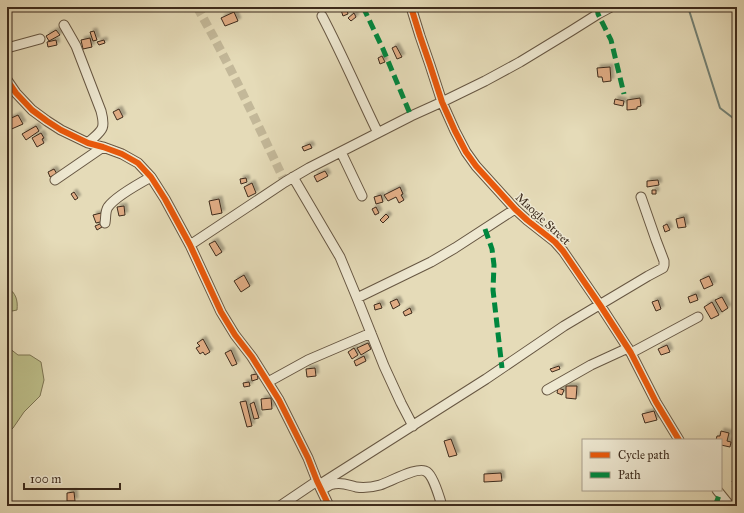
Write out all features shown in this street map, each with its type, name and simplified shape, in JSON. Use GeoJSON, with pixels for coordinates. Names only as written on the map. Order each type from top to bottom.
{"type":"FeatureCollection","features":[{"type":"Feature","properties":{"kind":"street","name":"Maogle Street"},"geometry":{"type":"LineString","coordinates":[[411,7],[442,102],[466,152],[515,209],[555,242],[563,251],[629,350],[656,402],[678,439]]}},
{"type":"Feature","properties":{"kind":"street"},"geometry":{"type":"LineString","coordinates":[[190,245],[293,177],[416,113],[485,81],[520,62],[612,7]]}},
{"type":"Feature","properties":{"kind":"street"},"geometry":{"type":"LineString","coordinates":[[322,16],[378,132]]}},
{"type":"Feature","properties":{"kind":"street"},"geometry":{"type":"LineString","coordinates":[[64,25],[76,46],[104,121],[103,128],[88,143]]}},
{"type":"Feature","properties":{"kind":"street"},"geometry":{"type":"LineString","coordinates":[[7,48],[40,39]]}},
{"type":"Feature","properties":{"kind":"street"},"geometry":{"type":"LineString","coordinates":[[7,80],[16,93],[32,110],[47,121],[61,130],[88,143],[122,154],[138,163],[151,176],[190,245],[221,312],[268,382],[278,400],[308,458],[329,506]]}},
{"type":"Feature","properties":{"kind":"street"},"geometry":{"type":"LineString","coordinates":[[55,180],[103,147]]}},
{"type":"Feature","properties":{"kind":"street"},"geometry":{"type":"LineString","coordinates":[[341,152],[362,196]]}},
{"type":"Feature","properties":{"kind":"street"},"geometry":{"type":"LineString","coordinates":[[105,223],[108,206],[122,194],[151,176]]}},
{"type":"Feature","properties":{"kind":"street"},"geometry":{"type":"LineString","coordinates":[[293,177],[340,257],[358,298],[384,366],[413,426]]}},
{"type":"Feature","properties":{"kind":"street"},"geometry":{"type":"LineString","coordinates":[[280,506],[320,486],[486,379],[564,326],[663,268],[664,261],[641,197]]}},
{"type":"Feature","properties":{"kind":"street"},"geometry":{"type":"LineString","coordinates":[[358,298],[431,262],[515,209]]}},
{"type":"Feature","properties":{"kind":"street"},"geometry":{"type":"LineString","coordinates":[[547,390],[591,365],[629,350],[698,318]]}},
{"type":"Feature","properties":{"kind":"street"},"geometry":{"type":"LineString","coordinates":[[268,382],[308,360],[371,333]]}},
{"type":"Feature","properties":{"kind":"street"},"geometry":{"type":"LineString","coordinates":[[320,486],[340,483],[356,487],[377,486],[407,474],[424,470],[431,478],[442,506]]}},
{"type":"Feature","properties":{"kind":"street"},"geometry":{"type":"LineString","coordinates":[[718,491],[730,506]]}},
{"type":"Feature","properties":{"kind":"green space"},"geometry":{"type":"Polygon","coordinates":[[[7,287],[16,297],[17,310],[7,312],[7,287]]]}},
{"type":"Feature","properties":{"kind":"green space"},"geometry":{"type":"Polygon","coordinates":[[[7,343],[9,348],[18,355],[30,355],[41,362],[44,380],[40,396],[24,412],[7,434],[7,343]]]}},
{"type":"Feature","properties":{"kind":"building"},"geometry":{"type":"Polygon","coordinates":[[[340,7],[346,7],[348,14],[343,16],[340,7]]]}},
{"type":"Feature","properties":{"kind":"building"},"geometry":{"type":"Polygon","coordinates":[[[357,7],[358,10],[353,12],[352,9],[357,7]]]}},
{"type":"Feature","properties":{"kind":"building"},"geometry":{"type":"Polygon","coordinates":[[[234,12],[238,21],[225,26],[221,18],[234,12]]]}},
{"type":"Feature","properties":{"kind":"building"},"geometry":{"type":"Polygon","coordinates":[[[354,13],[356,17],[351,21],[348,18],[354,13]]]}},
{"type":"Feature","properties":{"kind":"building"},"geometry":{"type":"Polygon","coordinates":[[[56,30],[60,35],[49,41],[46,36],[56,30]]]}},
{"type":"Feature","properties":{"kind":"building"},"geometry":{"type":"Polygon","coordinates":[[[94,31],[97,40],[93,41],[90,32],[94,31]]]}},
{"type":"Feature","properties":{"kind":"building"},"geometry":{"type":"Polygon","coordinates":[[[90,38],[92,47],[83,49],[81,40],[90,38]]]}},
{"type":"Feature","properties":{"kind":"building"},"geometry":{"type":"Polygon","coordinates":[[[56,40],[57,45],[48,47],[47,42],[56,40]]]}},
{"type":"Feature","properties":{"kind":"building"},"geometry":{"type":"Polygon","coordinates":[[[104,40],[105,43],[99,45],[97,42],[104,40]]]}},
{"type":"Feature","properties":{"kind":"building"},"geometry":{"type":"Polygon","coordinates":[[[396,46],[402,57],[397,59],[392,48],[396,46]]]}},
{"type":"Feature","properties":{"kind":"building"},"geometry":{"type":"Polygon","coordinates":[[[382,56],[385,62],[380,64],[378,58],[382,56]]]}},
{"type":"Feature","properties":{"kind":"building"},"geometry":{"type":"Polygon","coordinates":[[[610,67],[611,81],[603,82],[602,77],[598,77],[597,68],[610,67]]]}},
{"type":"Feature","properties":{"kind":"building"},"geometry":{"type":"Polygon","coordinates":[[[640,98],[641,106],[637,107],[637,109],[627,110],[627,100],[640,98]]]}},
{"type":"Feature","properties":{"kind":"building"},"geometry":{"type":"Polygon","coordinates":[[[615,99],[624,101],[623,106],[614,104],[615,99]]]}},
{"type":"Feature","properties":{"kind":"building"},"geometry":{"type":"Polygon","coordinates":[[[119,109],[123,117],[117,120],[113,112],[119,109]]]}},
{"type":"Feature","properties":{"kind":"building"},"geometry":{"type":"Polygon","coordinates":[[[18,115],[23,124],[7,131],[7,120],[18,115]]]}},
{"type":"Feature","properties":{"kind":"building"},"geometry":{"type":"Polygon","coordinates":[[[36,126],[39,131],[26,140],[22,134],[36,126]]]}},
{"type":"Feature","properties":{"kind":"building"},"geometry":{"type":"Polygon","coordinates":[[[41,133],[44,138],[42,139],[44,143],[37,147],[32,138],[41,133]]]}},
{"type":"Feature","properties":{"kind":"building"},"geometry":{"type":"Polygon","coordinates":[[[310,144],[312,148],[304,151],[302,147],[310,144]]]}},
{"type":"Feature","properties":{"kind":"building"},"geometry":{"type":"Polygon","coordinates":[[[54,169],[57,174],[50,177],[48,172],[54,169]]]}},
{"type":"Feature","properties":{"kind":"building"},"geometry":{"type":"Polygon","coordinates":[[[325,171],[328,176],[317,182],[314,176],[325,171]]]}},
{"type":"Feature","properties":{"kind":"building"},"geometry":{"type":"Polygon","coordinates":[[[246,178],[247,182],[241,184],[240,179],[246,178]]]}},
{"type":"Feature","properties":{"kind":"building"},"geometry":{"type":"Polygon","coordinates":[[[658,180],[659,185],[647,187],[647,181],[658,180]]]}},
{"type":"Feature","properties":{"kind":"building"},"geometry":{"type":"Polygon","coordinates":[[[252,183],[256,193],[248,197],[244,187],[252,183]]]}},
{"type":"Feature","properties":{"kind":"building"},"geometry":{"type":"Polygon","coordinates":[[[400,187],[403,194],[401,195],[404,200],[399,203],[396,197],[388,201],[384,195],[400,187]]]}},
{"type":"Feature","properties":{"kind":"building"},"geometry":{"type":"Polygon","coordinates":[[[652,190],[656,190],[656,194],[652,194],[652,190]]]}},
{"type":"Feature","properties":{"kind":"building"},"geometry":{"type":"Polygon","coordinates":[[[74,192],[78,198],[75,200],[71,194],[74,192]]]}},
{"type":"Feature","properties":{"kind":"building"},"geometry":{"type":"Polygon","coordinates":[[[381,195],[383,202],[376,204],[374,197],[381,195]]]}},
{"type":"Feature","properties":{"kind":"building"},"geometry":{"type":"Polygon","coordinates":[[[219,199],[222,213],[212,215],[209,201],[219,199]]]}},
{"type":"Feature","properties":{"kind":"building"},"geometry":{"type":"Polygon","coordinates":[[[124,206],[125,215],[119,216],[117,207],[124,206]]]}},
{"type":"Feature","properties":{"kind":"building"},"geometry":{"type":"Polygon","coordinates":[[[376,207],[379,213],[375,215],[372,209],[376,207]]]}},
{"type":"Feature","properties":{"kind":"building"},"geometry":{"type":"Polygon","coordinates":[[[101,213],[104,221],[96,223],[93,215],[101,213]]]}},
{"type":"Feature","properties":{"kind":"building"},"geometry":{"type":"Polygon","coordinates":[[[386,214],[389,217],[383,223],[380,220],[386,214]]]}},
{"type":"Feature","properties":{"kind":"building"},"geometry":{"type":"Polygon","coordinates":[[[684,217],[686,227],[678,228],[676,219],[684,217]]]}},
{"type":"Feature","properties":{"kind":"building"},"geometry":{"type":"Polygon","coordinates":[[[100,224],[102,227],[97,230],[95,226],[100,224]]]}},
{"type":"Feature","properties":{"kind":"building"},"geometry":{"type":"Polygon","coordinates":[[[667,224],[670,230],[665,232],[663,226],[667,224]]]}},
{"type":"Feature","properties":{"kind":"building"},"geometry":{"type":"Polygon","coordinates":[[[215,241],[222,252],[216,256],[209,244],[215,241]]]}},
{"type":"Feature","properties":{"kind":"building"},"geometry":{"type":"Polygon","coordinates":[[[244,275],[250,286],[241,292],[234,281],[244,275]]]}},
{"type":"Feature","properties":{"kind":"building"},"geometry":{"type":"Polygon","coordinates":[[[709,276],[713,285],[704,289],[700,280],[709,276]]]}},
{"type":"Feature","properties":{"kind":"building"},"geometry":{"type":"Polygon","coordinates":[[[696,294],[698,300],[690,303],[688,297],[696,294]]]}},
{"type":"Feature","properties":{"kind":"building"},"geometry":{"type":"Polygon","coordinates":[[[722,297],[728,308],[722,312],[715,300],[722,297]]]}},
{"type":"Feature","properties":{"kind":"building"},"geometry":{"type":"Polygon","coordinates":[[[397,299],[400,305],[393,309],[390,302],[397,299]]]}},
{"type":"Feature","properties":{"kind":"building"},"geometry":{"type":"Polygon","coordinates":[[[658,300],[661,309],[656,311],[652,302],[658,300]]]}},
{"type":"Feature","properties":{"kind":"building"},"geometry":{"type":"Polygon","coordinates":[[[712,302],[719,315],[711,319],[704,307],[712,302]]]}},
{"type":"Feature","properties":{"kind":"building"},"geometry":{"type":"Polygon","coordinates":[[[380,303],[382,308],[375,310],[374,305],[380,303]]]}},
{"type":"Feature","properties":{"kind":"building"},"geometry":{"type":"Polygon","coordinates":[[[410,308],[412,313],[405,316],[403,312],[410,308]]]}},
{"type":"Feature","properties":{"kind":"building"},"geometry":{"type":"Polygon","coordinates":[[[203,339],[210,352],[205,355],[203,352],[200,354],[196,348],[200,346],[197,343],[203,339]]]}},
{"type":"Feature","properties":{"kind":"building"},"geometry":{"type":"Polygon","coordinates":[[[368,343],[371,349],[361,355],[357,348],[368,343]]]}},
{"type":"Feature","properties":{"kind":"building"},"geometry":{"type":"Polygon","coordinates":[[[667,345],[670,352],[661,355],[658,349],[667,345]]]}},
{"type":"Feature","properties":{"kind":"building"},"geometry":{"type":"Polygon","coordinates":[[[354,348],[358,355],[352,359],[348,352],[354,348]]]}},
{"type":"Feature","properties":{"kind":"building"},"geometry":{"type":"Polygon","coordinates":[[[231,350],[237,364],[232,366],[225,353],[231,350]]]}},
{"type":"Feature","properties":{"kind":"building"},"geometry":{"type":"Polygon","coordinates":[[[364,356],[366,361],[356,366],[354,361],[364,356]]]}},
{"type":"Feature","properties":{"kind":"building"},"geometry":{"type":"Polygon","coordinates":[[[559,366],[560,369],[552,372],[550,369],[559,366]]]}},
{"type":"Feature","properties":{"kind":"building"},"geometry":{"type":"Polygon","coordinates":[[[315,368],[316,376],[307,377],[306,369],[315,368]]]}},
{"type":"Feature","properties":{"kind":"building"},"geometry":{"type":"Polygon","coordinates":[[[257,374],[258,379],[252,381],[251,375],[257,374]]]}},
{"type":"Feature","properties":{"kind":"building"},"geometry":{"type":"Polygon","coordinates":[[[249,382],[250,386],[244,387],[243,383],[249,382]]]}},
{"type":"Feature","properties":{"kind":"building"},"geometry":{"type":"Polygon","coordinates":[[[566,386],[577,386],[576,399],[566,398],[566,386]]]}},
{"type":"Feature","properties":{"kind":"building"},"geometry":{"type":"Polygon","coordinates":[[[558,388],[564,390],[562,395],[557,393],[558,388]]]}},
{"type":"Feature","properties":{"kind":"building"},"geometry":{"type":"Polygon","coordinates":[[[271,398],[272,409],[262,410],[261,399],[271,398]]]}},
{"type":"Feature","properties":{"kind":"building"},"geometry":{"type":"Polygon","coordinates":[[[246,401],[252,426],[247,427],[240,402],[246,401]]]}},
{"type":"Feature","properties":{"kind":"building"},"geometry":{"type":"Polygon","coordinates":[[[254,402],[259,418],[254,419],[250,404],[254,402]]]}},
{"type":"Feature","properties":{"kind":"building"},"geometry":{"type":"Polygon","coordinates":[[[654,411],[657,420],[645,423],[642,414],[654,411]]]}},
{"type":"Feature","properties":{"kind":"building"},"geometry":{"type":"Polygon","coordinates":[[[721,431],[729,433],[727,441],[731,442],[730,447],[722,445],[722,439],[716,439],[717,436],[720,436],[721,431]]]}},
{"type":"Feature","properties":{"kind":"building"},"geometry":{"type":"Polygon","coordinates":[[[735,436],[737,436],[737,444],[734,443],[735,436]]]}},
{"type":"Feature","properties":{"kind":"building"},"geometry":{"type":"Polygon","coordinates":[[[451,439],[457,455],[449,457],[444,441],[451,439]]]}},
{"type":"Feature","properties":{"kind":"building"},"geometry":{"type":"Polygon","coordinates":[[[501,473],[502,481],[484,482],[484,474],[501,473]]]}},
{"type":"Feature","properties":{"kind":"building"},"geometry":{"type":"Polygon","coordinates":[[[737,479],[737,492],[732,481],[737,479]]]}},
{"type":"Feature","properties":{"kind":"building"},"geometry":{"type":"Polygon","coordinates":[[[74,492],[75,501],[67,501],[67,493],[74,492]]]}},
{"type":"Feature","properties":{"kind":"waterway"},"geometry":{"type":"LineString","coordinates":[[688,7],[720,108],[737,121]]}},
{"type":"Feature","properties":{"kind":"tunnel"},"geometry":{"type":"LineString","coordinates":[[197,7],[232,71],[285,182]]}},
{"type":"Feature","properties":{"kind":"marked path"},"geometry":{"type":"LineString","coordinates":[[363,7],[383,49],[411,116]]}},
{"type":"Feature","properties":{"kind":"marked path"},"geometry":{"type":"LineString","coordinates":[[597,7],[598,14],[611,40],[624,94]]}},
{"type":"Feature","properties":{"kind":"marked path"},"geometry":{"type":"LineString","coordinates":[[485,229],[492,249],[494,265],[493,290],[502,368]]}},
{"type":"Feature","properties":{"kind":"marked path"},"geometry":{"type":"LineString","coordinates":[[715,506],[720,493]]}},
{"type":"Feature","properties":{"kind":"cycle path"},"geometry":{"type":"LineString","coordinates":[[411,7],[442,102],[466,152],[476,166],[515,209],[555,242],[563,251],[631,353],[656,402],[678,439]]}},
{"type":"Feature","properties":{"kind":"cycle path"},"geometry":{"type":"LineString","coordinates":[[7,80],[16,93],[32,110],[47,121],[61,130],[88,143],[122,154],[138,163],[151,177],[190,245],[221,312],[279,400],[308,458],[329,506]]}}]}
